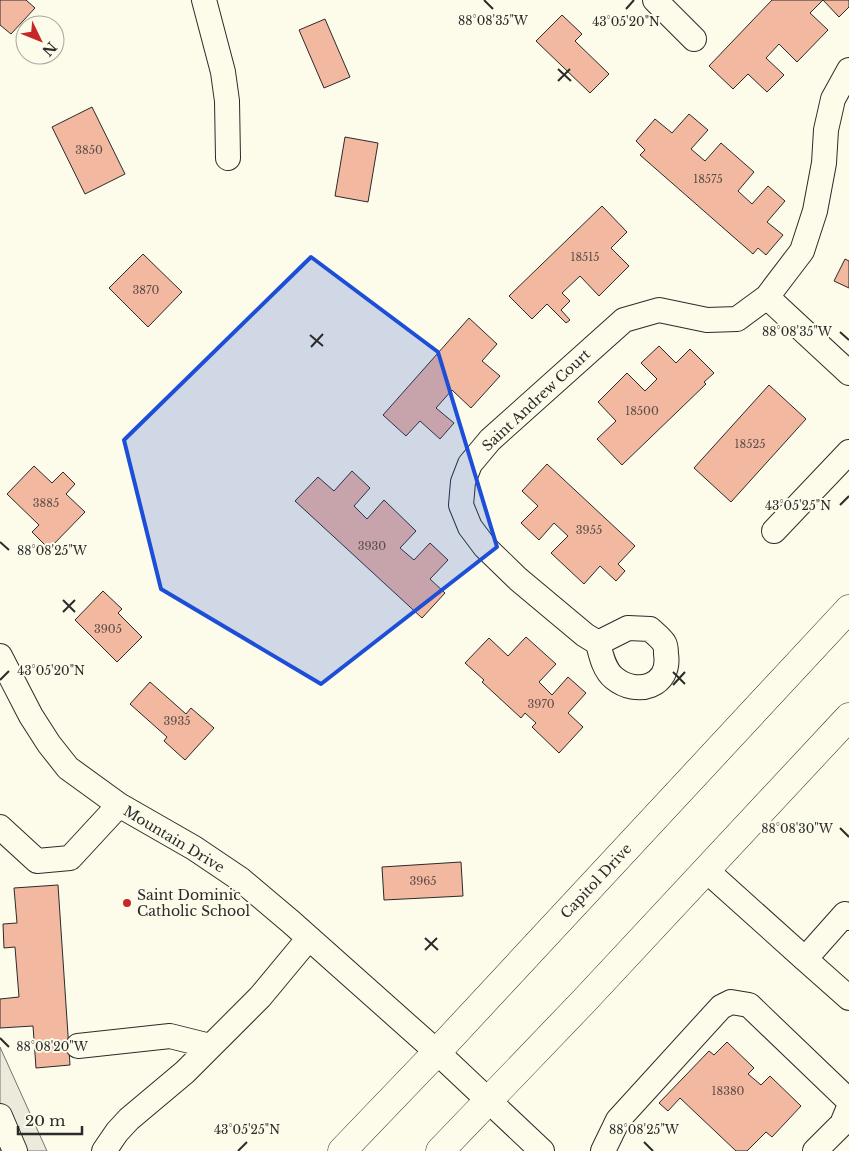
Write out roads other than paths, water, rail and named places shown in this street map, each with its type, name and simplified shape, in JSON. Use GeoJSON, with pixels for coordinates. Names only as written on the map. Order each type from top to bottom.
{"type":"FeatureCollection","features":[{"type":"Feature","properties":{"kind":"main road","name":"Capitol Drive"},"geometry":{"type":"LineString","coordinates":[[342,1151],[357,1140],[849,609]]}},
{"type":"Feature","properties":{"kind":"main road"},"geometry":{"type":"LineString","coordinates":[[440,1151],[849,717]]}},
{"type":"Feature","properties":{"kind":"street"},"geometry":{"type":"LineString","coordinates":[[204,0],[223,72],[227,101],[228,158]]}},
{"type":"Feature","properties":{"kind":"street"},"geometry":{"type":"LineString","coordinates":[[655,0],[694,38]]}},
{"type":"Feature","properties":{"kind":"street","name":"Saint Andrew Court"},"geometry":{"type":"LineString","coordinates":[[598,644],[518,579],[486,547],[470,526],[461,504],[463,482],[470,464],[490,440],[624,320],[659,310],[707,320],[737,319],[767,297],[802,252],[815,211],[824,163],[826,130],[833,99],[849,70]]}},
{"type":"Feature","properties":{"kind":"street"},"geometry":{"type":"LineString","coordinates":[[767,297],[849,373]]}},
{"type":"Feature","properties":{"kind":"street"},"geometry":{"type":"LineString","coordinates":[[774,532],[849,452]]}},
{"type":"Feature","properties":{"kind":"street","name":"Mountain Drive"},"geometry":{"type":"LineString","coordinates":[[2,667],[49,744],[68,768],[120,805],[194,848],[240,879],[437,1052],[542,1151]]}},
{"type":"Feature","properties":{"kind":"street"},"geometry":{"type":"LineString","coordinates":[[0,827],[36,861],[70,858],[120,805]]}},
{"type":"Feature","properties":{"kind":"street"},"geometry":{"type":"LineString","coordinates":[[706,870],[849,998]]}},
{"type":"Feature","properties":{"kind":"street"},"geometry":{"type":"LineString","coordinates":[[805,959],[845,914],[849,918]]}},
{"type":"Feature","properties":{"kind":"street"},"geometry":{"type":"LineString","coordinates":[[104,1151],[129,1119],[185,1072],[260,998],[309,938]]}},
{"type":"Feature","properties":{"kind":"street"},"geometry":{"type":"LineString","coordinates":[[603,1151],[618,1120],[721,1007],[731,1002],[749,1005],[846,1098],[849,1105],[842,1124],[815,1151]]}},
{"type":"Feature","properties":{"kind":"street"},"geometry":{"type":"LineString","coordinates":[[78,1046],[170,1036],[210,1046]]}},
{"type":"Feature","properties":{"kind":"street"},"geometry":{"type":"LineString","coordinates":[[0,1116],[15,1151]]}},
{"type":"Feature","properties":{"kind":"place","name":"Saint Dominic Catholic School"},"geometry":{"type":"Point","coordinates":[127,903]}}]}
